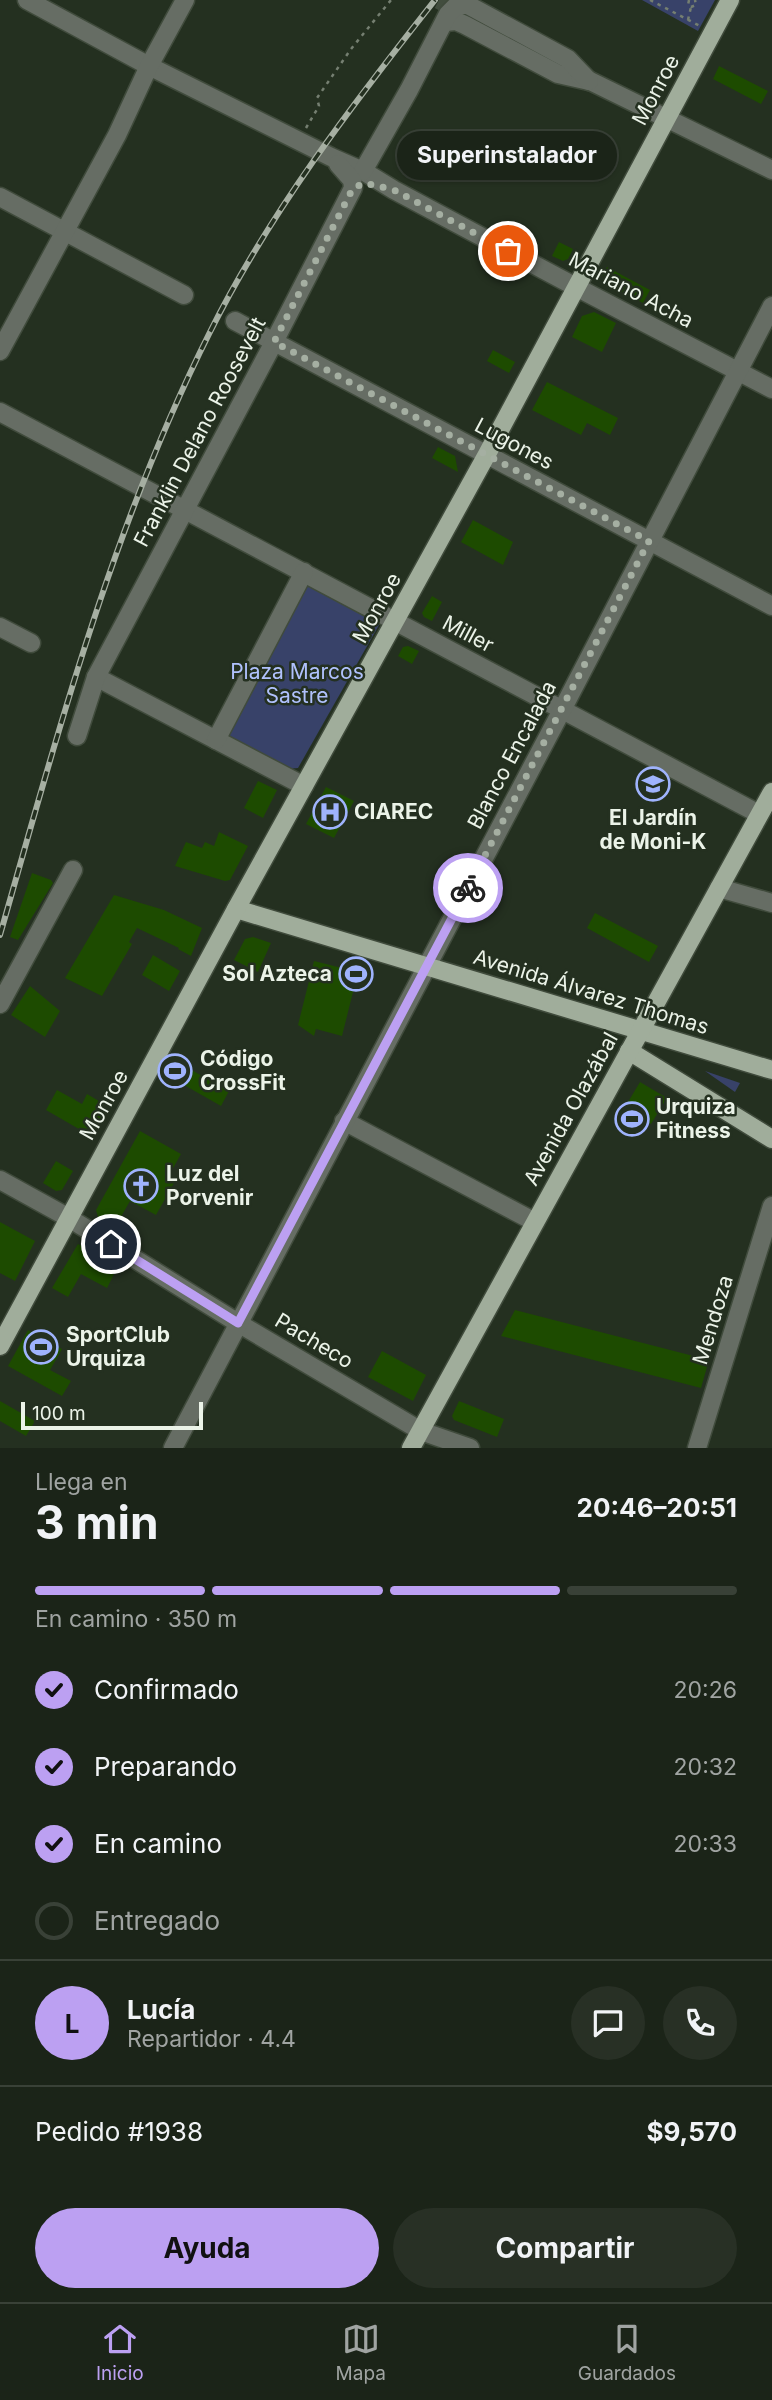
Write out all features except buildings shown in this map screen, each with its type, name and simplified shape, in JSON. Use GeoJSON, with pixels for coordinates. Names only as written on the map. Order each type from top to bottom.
{"type":"FeatureCollection","features":[{"type":"Feature","properties":{"kind":"main road","name":"Monroe"},"geometry":{"type":"LineString","coordinates":[[0,1346],[236,909],[486,456],[730,0]]}},
{"type":"Feature","properties":{"kind":"main road","name":"Avenida Olazábal"},"geometry":{"type":"LineString","coordinates":[[411,1448],[772,792]]}},
{"type":"Feature","properties":{"kind":"main road","name":"Avenida Álvarez Thomas"},"geometry":{"type":"LineString","coordinates":[[236,909],[772,1070]]}},
{"type":"Feature","properties":{"kind":"main road"},"geometry":{"type":"LineString","coordinates":[[629,1051],[772,1139]]}},
{"type":"Feature","properties":{"kind":"street","name":"Mariano Acha"},"geometry":{"type":"LineString","coordinates":[[27,0],[149,66],[363,171],[394,190],[772,389]]}},
{"type":"Feature","properties":{"kind":"street"},"geometry":{"type":"LineString","coordinates":[[0,351],[117,135],[149,66],[185,0]]}},
{"type":"Feature","properties":{"kind":"street"},"geometry":{"type":"LineString","coordinates":[[363,171],[448,14],[457,5],[568,59],[589,81]]}},
{"type":"Feature","properties":{"kind":"street"},"geometry":{"type":"LineString","coordinates":[[445,22],[456,21],[466,25],[558,74],[589,81],[772,170]]}},
{"type":"Feature","properties":{"kind":"street"},"geometry":{"type":"LineString","coordinates":[[331,157],[347,172],[353,188]]}},
{"type":"Feature","properties":{"kind":"street","name":"Mariano Acha"},"geometry":{"type":"LineString","coordinates":[[353,188],[365,183],[394,190]]}},
{"type":"Feature","properties":{"kind":"street","name":"Franklin Delano Roosevelt"},"geometry":{"type":"LineString","coordinates":[[77,736],[96,677],[353,188]]}},
{"type":"Feature","properties":{"kind":"street"},"geometry":{"type":"LineString","coordinates":[[0,197],[184,295]]}},
{"type":"Feature","properties":{"kind":"street","name":"Blanco Encalada"},"geometry":{"type":"LineString","coordinates":[[173,1448],[772,306]]}},
{"type":"Feature","properties":{"kind":"street","name":"Lugones"},"geometry":{"type":"LineString","coordinates":[[235,321],[772,606]]}},
{"type":"Feature","properties":{"kind":"street","name":"Miller"},"geometry":{"type":"LineString","coordinates":[[0,412],[759,814]]}},
{"type":"Feature","properties":{"kind":"street"},"geometry":{"type":"LineString","coordinates":[[216,740],[304,572]]}},
{"type":"Feature","properties":{"kind":"street"},"geometry":{"type":"LineString","coordinates":[[0,627],[30,643]]}},
{"type":"Feature","properties":{"kind":"street"},"geometry":{"type":"LineString","coordinates":[[96,677],[304,786]]}},
{"type":"Feature","properties":{"kind":"street"},"geometry":{"type":"LineString","coordinates":[[0,1004],[73,870]]}},
{"type":"Feature","properties":{"kind":"street"},"geometry":{"type":"LineString","coordinates":[[719,888],[772,903]]}},
{"type":"Feature","properties":{"kind":"street"},"geometry":{"type":"LineString","coordinates":[[344,1121],[535,1222]]}},
{"type":"Feature","properties":{"kind":"street","name":"Pacheco"},"geometry":{"type":"LineString","coordinates":[[0,1170],[50,1199],[69,1218]]}},
{"type":"Feature","properties":{"kind":"street","name":"Pacheco"},"geometry":{"type":"LineString","coordinates":[[0,1180],[69,1218],[238,1323],[421,1431],[470,1448]]}},
{"type":"Feature","properties":{"kind":"street","name":"Pacheco"},"geometry":{"type":"LineString","coordinates":[[0,1191],[41,1215],[69,1218]]}},
{"type":"Feature","properties":{"kind":"street","name":"Mendoza"},"geometry":{"type":"LineString","coordinates":[[697,1448],[772,1206]]}},
{"type":"Feature","properties":{"kind":"path"},"geometry":{"type":"LineString","coordinates":[[299,140],[319,106],[317,98],[351,49],[391,0]]}},
{"type":"Feature","properties":{"kind":"path"},"geometry":{"type":"LineString","coordinates":[[650,0],[712,33]]}},
{"type":"Feature","properties":{"kind":"path"},"geometry":{"type":"LineString","coordinates":[[663,0],[663,6]]}},
{"type":"Feature","properties":{"kind":"path"},"geometry":{"type":"LineString","coordinates":[[688,0],[691,7],[688,20]]}},
{"type":"Feature","properties":{"kind":"path"},"geometry":{"type":"LineString","coordinates":[[691,7],[696,5],[695,0]]}},
{"type":"Feature","properties":{"kind":"green space"},"geometry":{"type":"Polygon","coordinates":[[[642,0],[715,0],[698,31],[642,0]]]}},
{"type":"Feature","properties":{"kind":"green space","name":"Plaza Marcos Sastre"},"geometry":{"type":"Polygon","coordinates":[[[307,583],[376,618],[379,625],[298,768],[287,769],[222,734],[307,583]]]}},
{"type":"Feature","properties":{"kind":"green space"},"geometry":{"type":"Polygon","coordinates":[[[705,1071],[740,1083],[735,1092],[705,1071]]]}},
{"type":"Feature","properties":{"kind":"tunnel"},"geometry":{"type":"LineString","coordinates":[[439,0],[467,15]]}},
{"type":"Feature","properties":{"kind":"railway"},"geometry":{"type":"LineString","coordinates":[[0,935],[67,705],[116,553],[176,405],[210,332],[259,244],[314,160],[435,0]]}},
{"type":"Feature","properties":{"kind":"way so far"},"geometry":{"type":"LineString","coordinates":[[468,888],[649,541],[274,342],[353,188],[365,183],[394,190],[508,251]]}},
{"type":"Feature","properties":{"kind":"place","name":"Superinstalador"},"geometry":{"type":"Point","coordinates":[508,251]}},
{"type":"Feature","properties":{"kind":"place","name":"El Jardín de Moni-K"},"geometry":{"type":"Point","coordinates":[653,784]}},
{"type":"Feature","properties":{"kind":"place","name":"CIAREC"},"geometry":{"type":"Point","coordinates":[330,812]}},
{"type":"Feature","properties":{"kind":"place","name":"Sol Azteca"},"geometry":{"type":"Point","coordinates":[356,974]}},
{"type":"Feature","properties":{"kind":"place","name":"Código CrossFit"},"geometry":{"type":"Point","coordinates":[175,1071]}},
{"type":"Feature","properties":{"kind":"place","name":"Urquiza Fitness"},"geometry":{"type":"Point","coordinates":[632,1119]}},
{"type":"Feature","properties":{"kind":"place","name":"Luz del Porvenir"},"geometry":{"type":"Point","coordinates":[141,1186]}},
{"type":"Feature","properties":{"kind":"place","name":"SportClub Urquiza"},"geometry":{"type":"Point","coordinates":[41,1347]}},
{"type":"Feature","properties":{"kind":"route"},"geometry":{"type":"LineString","coordinates":[[111,1244],[238,1323],[468,888]]}}]}
